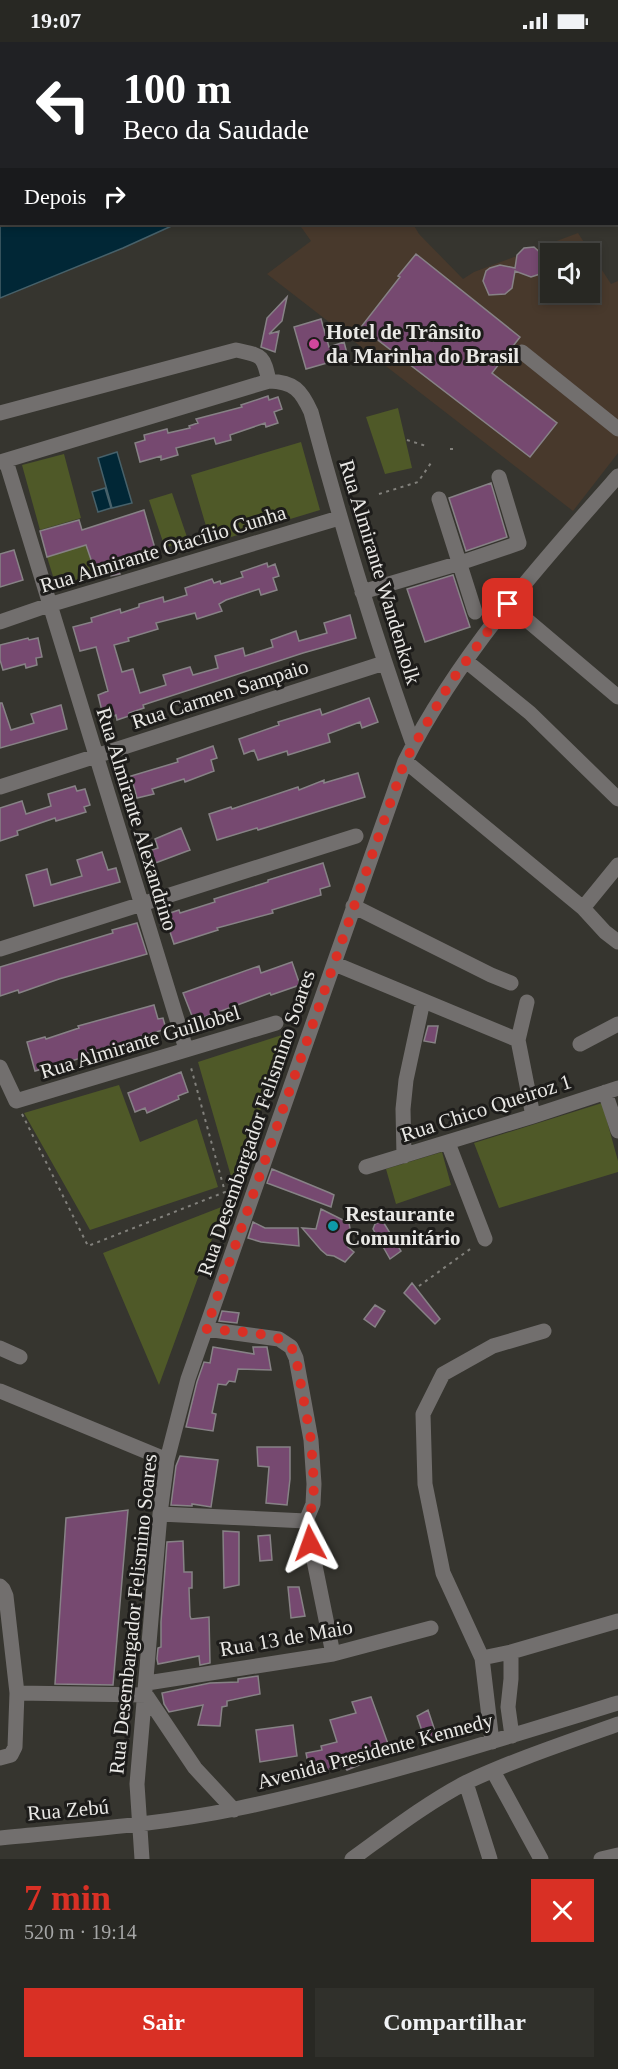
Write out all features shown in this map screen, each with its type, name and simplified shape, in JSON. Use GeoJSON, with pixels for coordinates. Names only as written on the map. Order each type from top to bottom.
{"type":"FeatureCollection","features":[{"type":"Feature","properties":{"kind":"street"},"geometry":{"type":"LineString","coordinates":[[0,413],[236,350],[259,355],[265,362],[269,381],[3,461]]}},
{"type":"Feature","properties":{"kind":"street"},"geometry":{"type":"LineString","coordinates":[[522,352],[618,429]]}},
{"type":"Feature","properties":{"kind":"street","name":"Rua Almirante Wandenkolk"},"geometry":{"type":"LineString","coordinates":[[269,381],[282,381],[298,389],[311,412],[339,518],[384,663],[413,744]]}},
{"type":"Feature","properties":{"kind":"street","name":"Rua Almirante Alexandrino"},"geometry":{"type":"LineString","coordinates":[[3,461],[186,1049]]}},
{"type":"Feature","properties":{"kind":"street","name":"Rua Desembargador Felismino Soares"},"geometry":{"type":"LineString","coordinates":[[144,1856],[137,1784],[160,1514],[167,1460],[188,1379],[335,964],[353,906],[413,744],[450,683],[508,604],[618,476]]}},
{"type":"Feature","properties":{"kind":"street"},"geometry":{"type":"LineString","coordinates":[[362,592],[519,543],[499,477]]}},
{"type":"Feature","properties":{"kind":"street"},"geometry":{"type":"LineString","coordinates":[[440,500],[475,612]]}},
{"type":"Feature","properties":{"kind":"street","name":"Rua Almirante Otacílio Cunha"},"geometry":{"type":"LineString","coordinates":[[0,622],[49,605],[339,518]]}},
{"type":"Feature","properties":{"kind":"street"},"geometry":{"type":"LineString","coordinates":[[508,604],[618,697]]}},
{"type":"Feature","properties":{"kind":"street"},"geometry":{"type":"LineString","coordinates":[[466,661],[530,712],[618,799]]}},
{"type":"Feature","properties":{"kind":"street","name":"Rua Carmen Sampaio"},"geometry":{"type":"LineString","coordinates":[[0,787],[384,663]]}},
{"type":"Feature","properties":{"kind":"street"},"geometry":{"type":"LineString","coordinates":[[405,761],[582,908],[618,942]]}},
{"type":"Feature","properties":{"kind":"street"},"geometry":{"type":"LineString","coordinates":[[0,949],[356,836]]}},
{"type":"Feature","properties":{"kind":"street"},"geometry":{"type":"LineString","coordinates":[[582,908],[618,865]]}},
{"type":"Feature","properties":{"kind":"street"},"geometry":{"type":"LineString","coordinates":[[353,906],[491,975],[512,983]]}},
{"type":"Feature","properties":{"kind":"street"},"geometry":{"type":"LineString","coordinates":[[335,964],[519,1040]]}},
{"type":"Feature","properties":{"kind":"street"},"geometry":{"type":"LineString","coordinates":[[404,1156],[406,1080],[423,1001]]}},
{"type":"Feature","properties":{"kind":"street"},"geometry":{"type":"LineString","coordinates":[[527,1002],[519,1040],[533,1116]]}},
{"type":"Feature","properties":{"kind":"street","name":"Rua Almirante Guillobel"},"geometry":{"type":"LineString","coordinates":[[16,1101],[276,1023]]}},
{"type":"Feature","properties":{"kind":"street"},"geometry":{"type":"LineString","coordinates":[[580,1044],[618,1024]]}},
{"type":"Feature","properties":{"kind":"street"},"geometry":{"type":"LineString","coordinates":[[0,1067],[16,1101]]}},
{"type":"Feature","properties":{"kind":"street"},"geometry":{"type":"LineString","coordinates":[[611,1090],[618,1131]]}},
{"type":"Feature","properties":{"kind":"street","name":"Rua Chico Queiroz 1"},"geometry":{"type":"LineString","coordinates":[[366,1167],[611,1090]]}},
{"type":"Feature","properties":{"kind":"street"},"geometry":{"type":"LineString","coordinates":[[448,1143],[484,1239]]}},
{"type":"Feature","properties":{"kind":"street"},"geometry":{"type":"LineString","coordinates":[[206,1329],[279,1339],[291,1347],[296,1358],[311,1440],[313,1504],[306,1521],[333,1654]]}},
{"type":"Feature","properties":{"kind":"street"},"geometry":{"type":"LineString","coordinates":[[492,1742],[482,1658],[443,1573],[425,1484],[423,1414],[443,1374],[493,1346],[544,1331]]}},
{"type":"Feature","properties":{"kind":"street"},"geometry":{"type":"LineString","coordinates":[[0,1348],[20,1357]]}},
{"type":"Feature","properties":{"kind":"street"},"geometry":{"type":"LineString","coordinates":[[0,1391],[167,1460]]}},
{"type":"Feature","properties":{"kind":"street"},"geometry":{"type":"LineString","coordinates":[[160,1514],[306,1521]]}},
{"type":"Feature","properties":{"kind":"street"},"geometry":{"type":"LineString","coordinates":[[0,1586],[6,1596],[17,1693],[15,1748],[11,1755],[0,1758]]}},
{"type":"Feature","properties":{"kind":"street"},"geometry":{"type":"LineString","coordinates":[[482,1658],[511,1652],[618,1621]]}},
{"type":"Feature","properties":{"kind":"street","name":"Rua 13 de Maio"},"geometry":{"type":"LineString","coordinates":[[17,1693],[146,1689],[333,1654],[431,1628]]}},
{"type":"Feature","properties":{"kind":"street"},"geometry":{"type":"LineString","coordinates":[[511,1652],[508,1707],[512,1736]]}},
{"type":"Feature","properties":{"kind":"street"},"geometry":{"type":"LineString","coordinates":[[146,1689],[195,1768],[234,1810]]}},
{"type":"Feature","properties":{"kind":"street","name":"Avenida Presidente Kennedy"},"geometry":{"type":"LineString","coordinates":[[140,1825],[234,1810],[380,1774],[618,1703]]}},
{"type":"Feature","properties":{"kind":"street"},"geometry":{"type":"LineString","coordinates":[[352,1859],[408,1819],[466,1783],[618,1724]]}},
{"type":"Feature","properties":{"kind":"street"},"geometry":{"type":"LineString","coordinates":[[493,1771],[541,1859]]}},
{"type":"Feature","properties":{"kind":"street"},"geometry":{"type":"LineString","coordinates":[[466,1783],[490,1859]]}},
{"type":"Feature","properties":{"kind":"street","name":"Rua Zebú"},"geometry":{"type":"LineString","coordinates":[[0,1838],[140,1825]]}},
{"type":"Feature","properties":{"kind":"street"},"geometry":{"type":"LineString","coordinates":[[602,1859],[618,1855]]}},
{"type":"Feature","properties":{"kind":"path"},"geometry":{"type":"LineString","coordinates":[[407,440],[426,446]]}},
{"type":"Feature","properties":{"kind":"path"},"geometry":{"type":"LineString","coordinates":[[450,449],[455,449]]}},
{"type":"Feature","properties":{"kind":"path"},"geometry":{"type":"LineString","coordinates":[[379,494],[418,482],[433,460]]}},
{"type":"Feature","properties":{"kind":"path"},"geometry":{"type":"LineString","coordinates":[[16,1101],[87,1245],[225,1192],[186,1049]]}},
{"type":"Feature","properties":{"kind":"path"},"geometry":{"type":"LineString","coordinates":[[419,1286],[484,1239]]}},
{"type":"Feature","properties":{"kind":"shaded area"},"geometry":{"type":"Polygon","coordinates":[[[300,225],[414,225],[419,234],[463,279],[474,272],[540,247],[540,303],[600,303],[600,267],[611,284],[618,281],[618,453],[573,511],[267,274],[311,241],[300,225]]]}},
{"type":"Feature","properties":{"kind":"shaded area"},"geometry":{"type":"Polygon","coordinates":[[[578,233],[584,243],[551,243],[578,233]]]}},
{"type":"Feature","properties":{"kind":"green space"},"geometry":{"type":"Polygon","coordinates":[[[398,408],[412,468],[385,474],[366,417],[398,408]]]}},
{"type":"Feature","properties":{"kind":"green space"},"geometry":{"type":"Polygon","coordinates":[[[301,442],[320,510],[211,543],[191,475],[301,442]]]}},
{"type":"Feature","properties":{"kind":"green space"},"geometry":{"type":"Polygon","coordinates":[[[64,454],[81,518],[40,530],[22,465],[64,454]]]}},
{"type":"Feature","properties":{"kind":"green space"},"geometry":{"type":"Polygon","coordinates":[[[172,493],[188,540],[165,548],[149,500],[172,493]]]}},
{"type":"Feature","properties":{"kind":"green space"},"geometry":{"type":"Polygon","coordinates":[[[86,545],[95,571],[99,570],[100,575],[57,589],[47,557],[86,545]]]}},
{"type":"Feature","properties":{"kind":"green space"},"geometry":{"type":"Polygon","coordinates":[[[285,1034],[235,1190],[198,1062],[285,1034]]]}},
{"type":"Feature","properties":{"kind":"green space"},"geometry":{"type":"Polygon","coordinates":[[[119,1085],[140,1142],[197,1119],[218,1187],[90,1230],[24,1113],[119,1085]]]}},
{"type":"Feature","properties":{"kind":"green space"},"geometry":{"type":"Polygon","coordinates":[[[602,1103],[618,1161],[618,1172],[499,1208],[474,1143],[602,1103]]]}},
{"type":"Feature","properties":{"kind":"green space"},"geometry":{"type":"Polygon","coordinates":[[[442,1152],[451,1185],[396,1204],[386,1169],[442,1152]]]}},
{"type":"Feature","properties":{"kind":"green space"},"geometry":{"type":"Polygon","coordinates":[[[224,1206],[159,1385],[103,1253],[224,1206]]]}},
{"type":"Feature","properties":{"kind":"water"},"geometry":{"type":"Polygon","coordinates":[[[0,225],[174,225],[123,248],[0,298],[0,225]]]}},
{"type":"Feature","properties":{"kind":"water"},"geometry":{"type":"Polygon","coordinates":[[[117,452],[132,503],[112,508],[98,458],[117,452]]]}},
{"type":"Feature","properties":{"kind":"water"},"geometry":{"type":"Polygon","coordinates":[[[105,488],[111,508],[98,512],[92,492],[105,488]]]}},
{"type":"Feature","properties":{"kind":"building"},"geometry":{"type":"Polygon","coordinates":[[[534,247],[540,252],[540,274],[531,277],[515,271],[512,288],[505,294],[489,295],[483,281],[486,271],[500,265],[515,268],[517,255],[524,248],[534,247]]]}},
{"type":"Feature","properties":{"kind":"building"},"geometry":{"type":"Polygon","coordinates":[[[416,254],[520,337],[492,373],[557,423],[530,457],[361,327],[416,254]]]}},
{"type":"Feature","properties":{"kind":"building"},"geometry":{"type":"Polygon","coordinates":[[[287,297],[282,321],[269,334],[279,331],[275,352],[261,347],[267,318],[287,297]]]}},
{"type":"Feature","properties":{"kind":"building","name":"Hotel de Trânsito da Marinha do Brasil"},"geometry":{"type":"Polygon","coordinates":[[[321,319],[329,347],[344,342],[348,357],[306,369],[294,327],[321,319]]]}},
{"type":"Feature","properties":{"kind":"building"},"geometry":{"type":"Polygon","coordinates":[[[268,396],[269,400],[278,397],[282,409],[274,412],[278,423],[266,427],[265,423],[230,435],[231,440],[216,444],[214,438],[176,448],[178,455],[161,460],[161,456],[140,462],[135,443],[145,440],[144,435],[167,429],[168,433],[190,428],[189,426],[198,423],[196,419],[242,407],[241,405],[268,396]]]}},
{"type":"Feature","properties":{"kind":"building"},"geometry":{"type":"Polygon","coordinates":[[[491,483],[507,537],[466,551],[449,498],[491,483]]]}},
{"type":"Feature","properties":{"kind":"building"},"geometry":{"type":"Polygon","coordinates":[[[144,510],[156,552],[117,564],[120,574],[111,576],[108,568],[95,571],[86,545],[47,557],[40,531],[79,520],[82,530],[144,510]]]}},
{"type":"Feature","properties":{"kind":"building"},"geometry":{"type":"Polygon","coordinates":[[[14,550],[23,580],[0,587],[0,554],[14,550]]]}},
{"type":"Feature","properties":{"kind":"building"},"geometry":{"type":"Polygon","coordinates":[[[267,563],[268,567],[275,564],[279,576],[273,578],[277,590],[261,595],[259,589],[226,600],[219,604],[222,611],[197,619],[195,613],[156,623],[158,629],[114,645],[122,672],[133,669],[140,693],[166,685],[163,675],[190,667],[193,675],[218,668],[215,656],[243,648],[245,656],[273,647],[271,640],[296,631],[299,641],[327,633],[324,623],[350,615],[356,638],[143,705],[144,708],[117,720],[116,715],[104,719],[98,695],[108,691],[96,647],[80,651],[73,627],[92,622],[91,618],[120,609],[121,613],[139,607],[139,604],[163,597],[164,602],[187,595],[185,588],[212,579],[214,583],[220,581],[221,584],[243,577],[241,572],[267,563]]]}},
{"type":"Feature","properties":{"kind":"building"},"geometry":{"type":"Polygon","coordinates":[[[453,575],[470,627],[425,642],[407,589],[453,575]]]}},
{"type":"Feature","properties":{"kind":"building"},"geometry":{"type":"Polygon","coordinates":[[[28,638],[29,640],[38,638],[42,657],[36,658],[37,665],[26,668],[25,664],[3,670],[0,645],[28,638]]]}},
{"type":"Feature","properties":{"kind":"building"},"geometry":{"type":"Polygon","coordinates":[[[369,698],[378,722],[362,728],[360,722],[328,734],[330,742],[288,755],[287,751],[258,760],[254,750],[244,754],[239,739],[279,725],[278,722],[320,709],[322,715],[369,698]]]}},
{"type":"Feature","properties":{"kind":"building"},"geometry":{"type":"Polygon","coordinates":[[[0,703],[2,703],[11,730],[34,723],[31,714],[61,705],[67,729],[0,748],[0,703]]]}},
{"type":"Feature","properties":{"kind":"building"},"geometry":{"type":"Polygon","coordinates":[[[213,746],[217,758],[211,760],[214,771],[185,782],[184,779],[152,789],[154,794],[137,798],[131,776],[178,762],[177,759],[213,746]]]}},
{"type":"Feature","properties":{"kind":"building"},"geometry":{"type":"Polygon","coordinates":[[[358,773],[365,797],[258,830],[257,828],[217,840],[209,814],[231,807],[232,809],[298,787],[299,790],[324,780],[324,783],[358,773]]]}},
{"type":"Feature","properties":{"kind":"building"},"geometry":{"type":"Polygon","coordinates":[[[75,786],[77,791],[85,789],[90,805],[84,807],[86,812],[56,821],[55,818],[17,831],[18,835],[0,841],[0,808],[22,801],[26,814],[51,806],[48,794],[75,786]]]}},
{"type":"Feature","properties":{"kind":"building"},"geometry":{"type":"Polygon","coordinates":[[[181,828],[190,850],[150,865],[146,852],[158,848],[155,839],[181,828]]]}},
{"type":"Feature","properties":{"kind":"building"},"geometry":{"type":"Polygon","coordinates":[[[102,852],[108,870],[116,868],[120,882],[34,906],[26,875],[47,869],[51,885],[82,876],[77,860],[102,852]]]}},
{"type":"Feature","properties":{"kind":"building"},"geometry":{"type":"Polygon","coordinates":[[[323,863],[330,886],[320,889],[321,895],[272,910],[273,913],[217,928],[218,930],[174,944],[168,926],[161,928],[158,917],[215,902],[214,899],[323,863]]]}},
{"type":"Feature","properties":{"kind":"building"},"geometry":{"type":"Polygon","coordinates":[[[137,923],[147,954],[19,993],[18,990],[0,996],[0,967],[113,933],[112,930],[137,923]]]}},
{"type":"Feature","properties":{"kind":"building"},"geometry":{"type":"Polygon","coordinates":[[[292,962],[300,985],[271,995],[270,993],[194,1021],[183,993],[259,966],[261,973],[292,962]]]}},
{"type":"Feature","properties":{"kind":"building"},"geometry":{"type":"Polygon","coordinates":[[[154,1005],[158,1019],[163,1018],[166,1029],[84,1054],[85,1057],[35,1071],[27,1042],[45,1037],[46,1039],[79,1028],[78,1026],[154,1005]]]}},
{"type":"Feature","properties":{"kind":"building"},"geometry":{"type":"Polygon","coordinates":[[[428,1026],[438,1026],[435,1043],[424,1041],[428,1026]]]}},
{"type":"Feature","properties":{"kind":"building"},"geometry":{"type":"Polygon","coordinates":[[[181,1072],[188,1092],[178,1096],[179,1099],[147,1113],[145,1108],[135,1112],[128,1093],[181,1072]]]}},
{"type":"Feature","properties":{"kind":"building"},"geometry":{"type":"Polygon","coordinates":[[[272,1169],[334,1195],[331,1207],[267,1183],[272,1169]]]}},
{"type":"Feature","properties":{"kind":"building","name":"Restaurante Comunitário"},"geometry":{"type":"Polygon","coordinates":[[[321,1209],[349,1223],[351,1234],[348,1247],[354,1252],[345,1262],[327,1255],[302,1228],[316,1229],[321,1209]]]}},
{"type":"Feature","properties":{"kind":"building"},"geometry":{"type":"Polygon","coordinates":[[[382,1220],[401,1251],[390,1259],[373,1229],[375,1224],[382,1220]]]}},
{"type":"Feature","properties":{"kind":"building"},"geometry":{"type":"Polygon","coordinates":[[[253,1222],[265,1228],[298,1228],[299,1246],[261,1242],[248,1238],[253,1222]]]}},
{"type":"Feature","properties":{"kind":"building"},"geometry":{"type":"Polygon","coordinates":[[[412,1283],[440,1319],[435,1324],[404,1293],[412,1283]]]}},
{"type":"Feature","properties":{"kind":"building"},"geometry":{"type":"Polygon","coordinates":[[[375,1305],[385,1311],[375,1327],[364,1319],[375,1305]]]}},
{"type":"Feature","properties":{"kind":"building"},"geometry":{"type":"Polygon","coordinates":[[[222,1311],[239,1313],[237,1323],[219,1321],[222,1311]]]}},
{"type":"Feature","properties":{"kind":"building"},"geometry":{"type":"Polygon","coordinates":[[[213,1347],[254,1354],[253,1347],[267,1347],[271,1370],[238,1369],[235,1382],[229,1381],[226,1385],[218,1384],[212,1413],[216,1414],[213,1431],[186,1427],[197,1382],[204,1362],[210,1363],[213,1347]]]}},
{"type":"Feature","properties":{"kind":"building"},"geometry":{"type":"Polygon","coordinates":[[[257,1447],[290,1447],[287,1505],[266,1503],[269,1467],[258,1466],[257,1447]]]}},
{"type":"Feature","properties":{"kind":"building"},"geometry":{"type":"Polygon","coordinates":[[[180,1456],[218,1460],[211,1507],[192,1504],[192,1506],[171,1505],[176,1466],[180,1456]]]}},
{"type":"Feature","properties":{"kind":"building"},"geometry":{"type":"Polygon","coordinates":[[[128,1510],[113,1685],[55,1684],[66,1518],[128,1510]]]}},
{"type":"Feature","properties":{"kind":"building"},"geometry":{"type":"Polygon","coordinates":[[[223,1531],[239,1532],[239,1585],[224,1588],[223,1531]]]}},
{"type":"Feature","properties":{"kind":"building"},"geometry":{"type":"Polygon","coordinates":[[[270,1535],[272,1560],[260,1561],[258,1536],[270,1535]]]}},
{"type":"Feature","properties":{"kind":"building"},"geometry":{"type":"Polygon","coordinates":[[[183,1541],[184,1572],[192,1572],[192,1588],[189,1588],[190,1616],[191,1619],[209,1617],[210,1663],[200,1665],[199,1656],[158,1664],[167,1542],[183,1541]]]}},
{"type":"Feature","properties":{"kind":"building"},"geometry":{"type":"Polygon","coordinates":[[[288,1587],[299,1587],[305,1616],[291,1618],[288,1587]]]}},
{"type":"Feature","properties":{"kind":"building"},"geometry":{"type":"Polygon","coordinates":[[[258,1676],[260,1694],[227,1701],[227,1706],[222,1707],[220,1726],[198,1725],[203,1705],[169,1712],[164,1704],[162,1693],[210,1683],[238,1682],[238,1679],[258,1676]]]}},
{"type":"Feature","properties":{"kind":"building"},"geometry":{"type":"Polygon","coordinates":[[[371,1697],[391,1752],[347,1770],[345,1767],[310,1773],[306,1753],[322,1750],[321,1746],[337,1742],[330,1720],[356,1713],[352,1702],[371,1697]]]}},
{"type":"Feature","properties":{"kind":"building"},"geometry":{"type":"Polygon","coordinates":[[[428,1710],[437,1737],[425,1740],[417,1716],[428,1710]]]}},
{"type":"Feature","properties":{"kind":"building"},"geometry":{"type":"Polygon","coordinates":[[[293,1725],[297,1756],[260,1762],[256,1730],[293,1725]]]}},
{"type":"Feature","properties":{"kind":"place","name":"Hotel de Trânsito da Marinha do Brasil"},"geometry":{"type":"Point","coordinates":[314,344]}},
{"type":"Feature","properties":{"kind":"place","name":"Restaurante Comunitário"},"geometry":{"type":"Point","coordinates":[333,1226]}},
{"type":"Feature","properties":{"kind":"route"},"geometry":{"type":"LineString","coordinates":[[310,1543],[306,1521],[313,1504],[311,1440],[296,1358],[291,1347],[279,1339],[206,1329],[405,761],[450,683],[508,604]]}}]}
